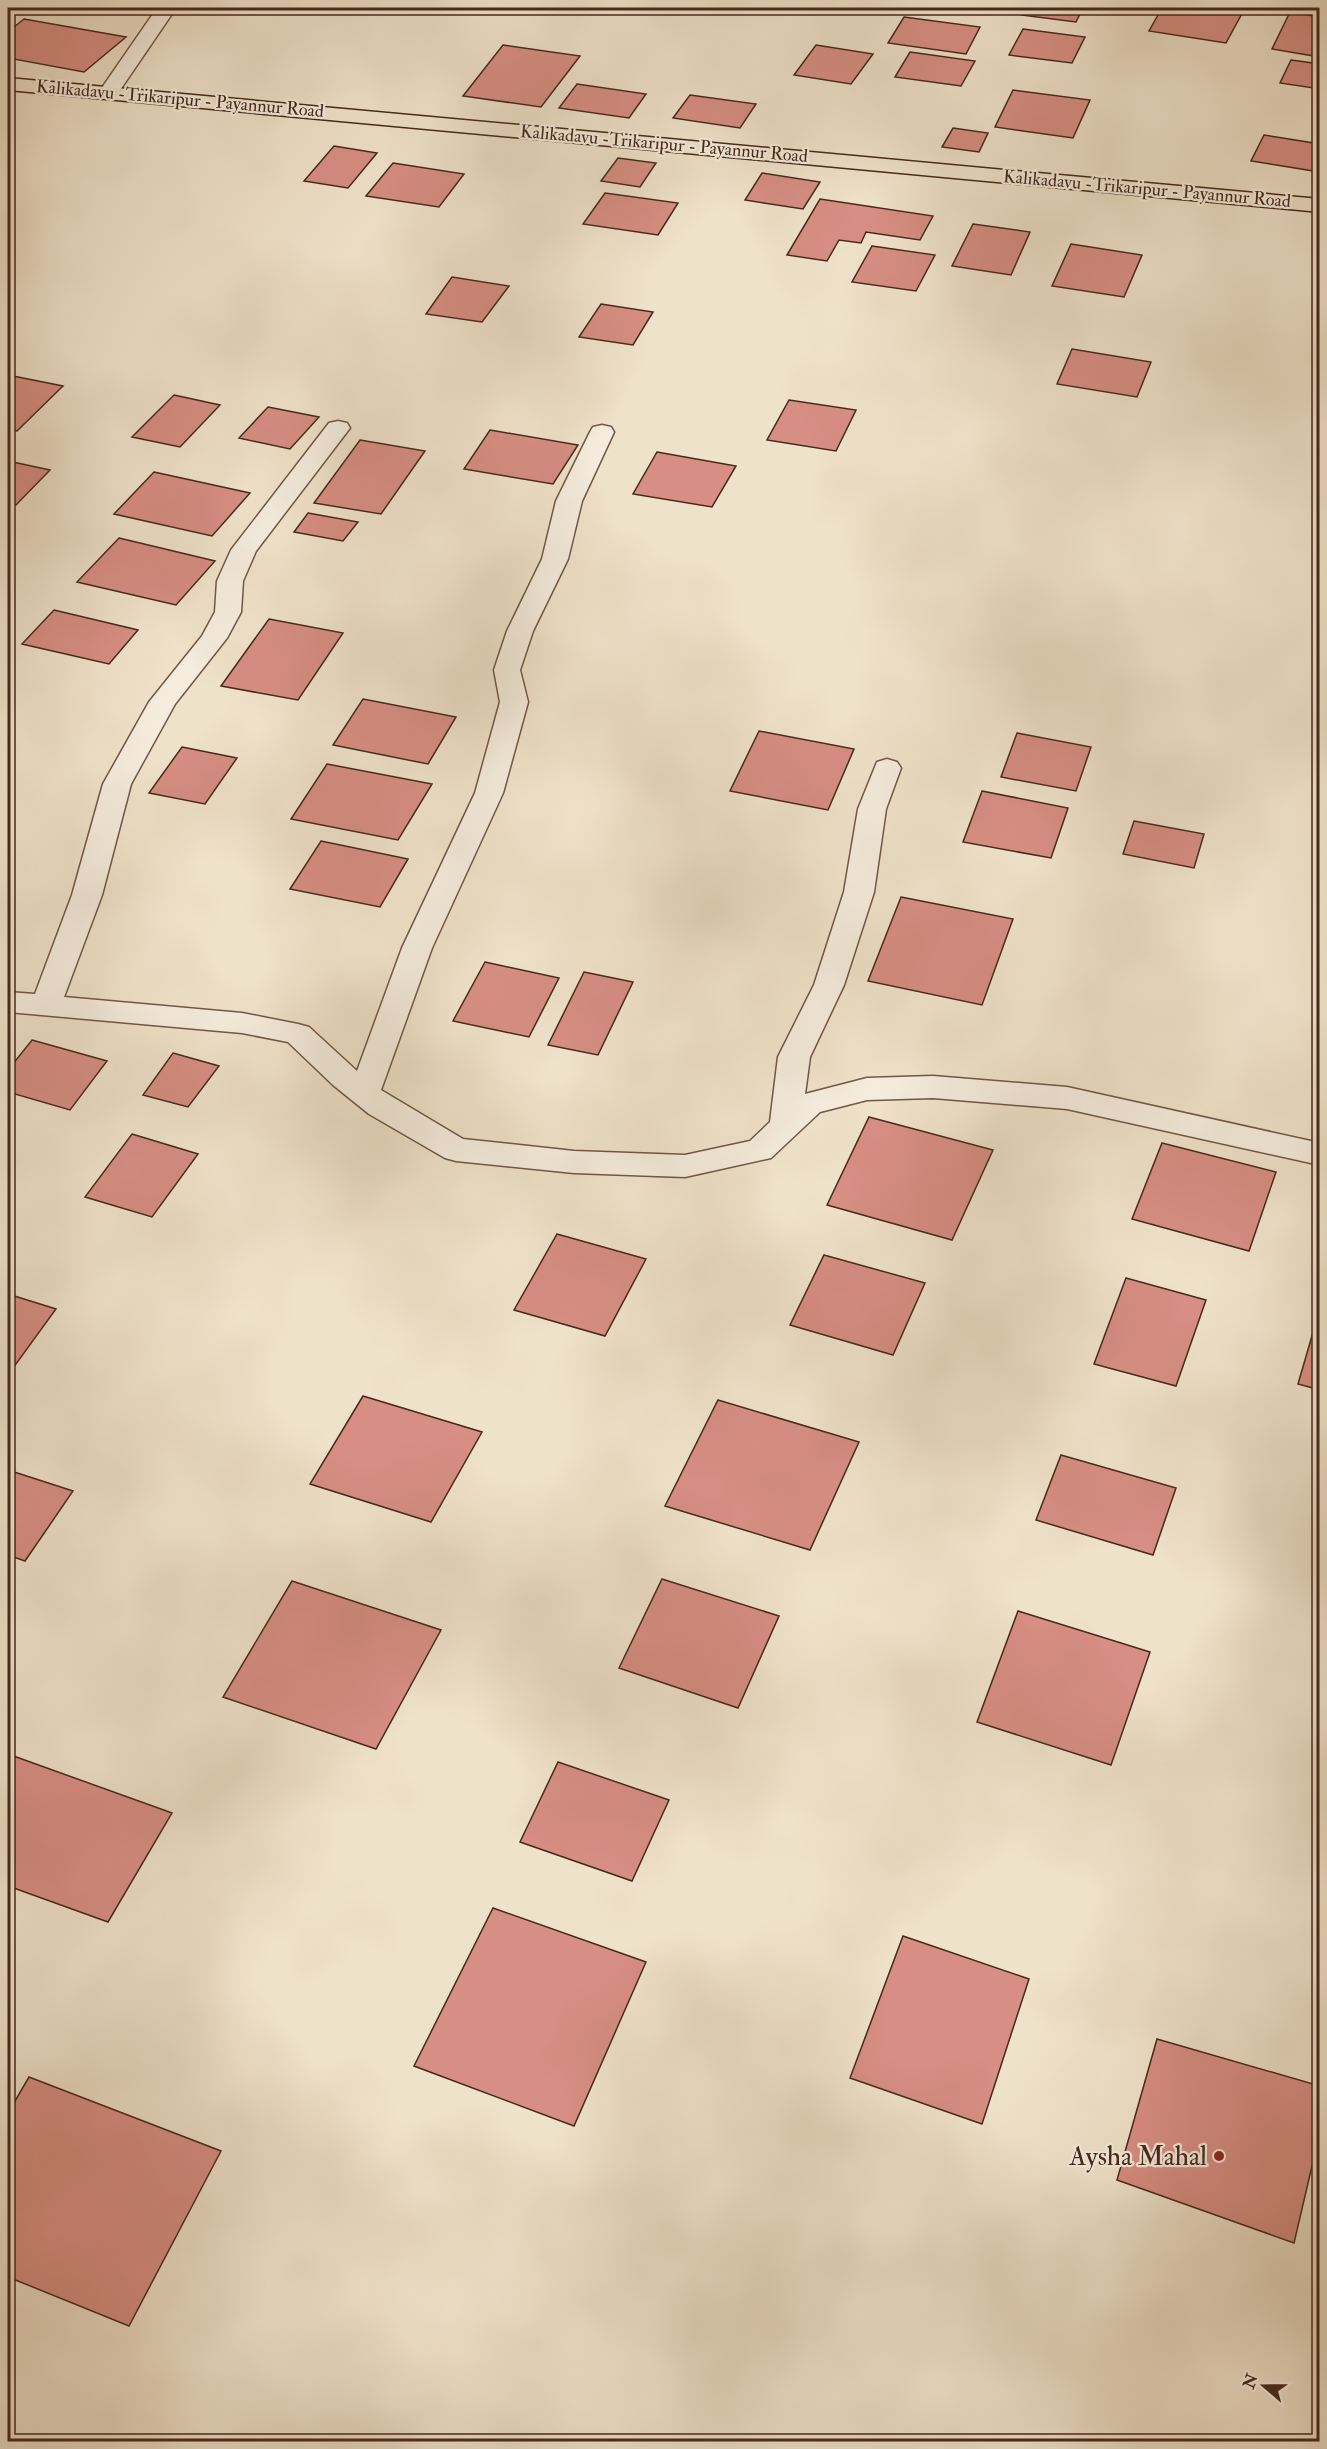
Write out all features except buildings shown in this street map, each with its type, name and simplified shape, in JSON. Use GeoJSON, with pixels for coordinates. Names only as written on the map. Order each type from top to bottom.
{"type":"FeatureCollection","features":[{"type":"Feature","properties":{"kind":"main road","name":"Kalikadavu -Trikaripur - Payannur Road"},"geometry":{"type":"LineString","coordinates":[[8,84],[1320,206]]}},
{"type":"Feature","properties":{"kind":"street"},"geometry":{"type":"LineString","coordinates":[[109,92],[166,8]]}},
{"type":"Feature","properties":{"kind":"street"},"geometry":{"type":"LineString","coordinates":[[46,1005],[87,895],[117,784],[163,702],[214,638],[228,612],[230,581],[244,550],[338,428]]}},
{"type":"Feature","properties":{"kind":"street"},"geometry":{"type":"LineString","coordinates":[[364,1094],[417,948],[489,793],[514,702],[507,670],[520,631],[555,559],[569,501],[602,432]]}},
{"type":"Feature","properties":{"kind":"street"},"geometry":{"type":"LineString","coordinates":[[785,1127],[794,1057],[829,985],[859,892],[872,809],[887,768]]}},
{"type":"Feature","properties":{"kind":"street"},"geometry":{"type":"LineString","coordinates":[[8,1002],[242,1023],[298,1034],[380,1106],[456,1150],[574,1162],[685,1166],[760,1150],[809,1104],[867,1089],[933,1087],[1067,1098],[1320,1155]]}},
{"type":"Feature","properties":{"kind":"place","name":"Aysha Mahal"},"geometry":{"type":"Point","coordinates":[1219,2156]}}]}
